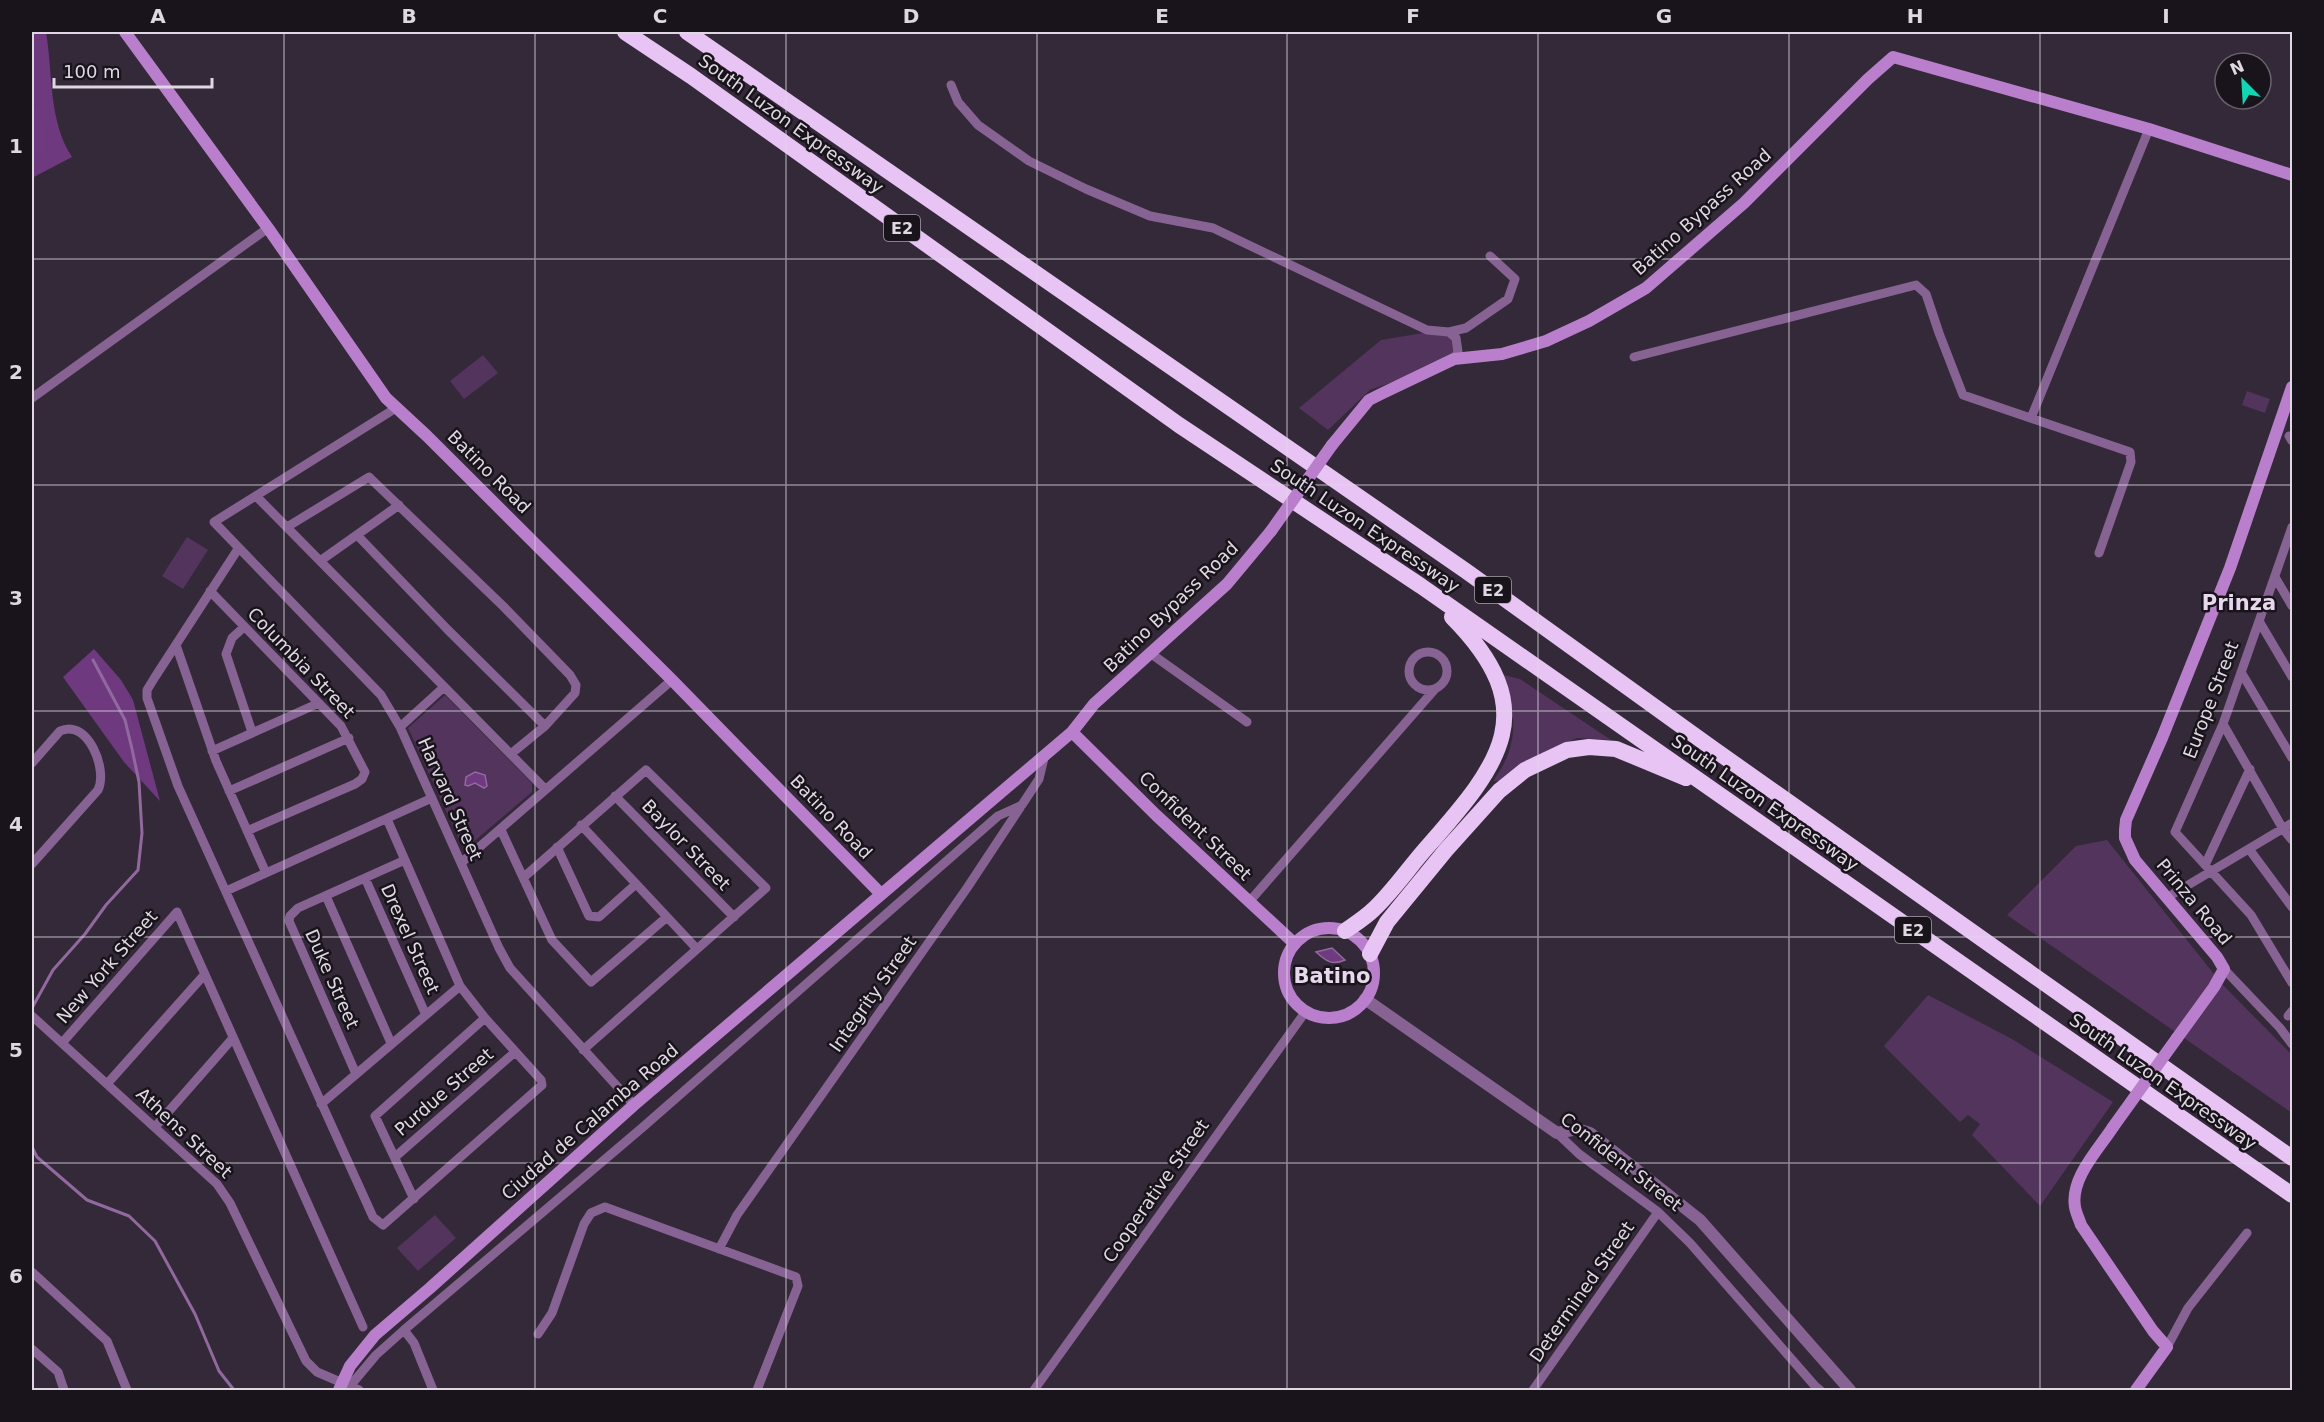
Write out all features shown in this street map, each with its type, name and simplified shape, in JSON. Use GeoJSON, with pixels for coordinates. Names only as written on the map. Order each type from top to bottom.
{"type":"FeatureCollection","features":[{"type":"Feature","properties":{"kind":"highway","name":"South Luzon Expressway"},"geometry":{"type":"LineString","coordinates":[[625,32],[1179,425],[1421,586],[2292,1195]]}},
{"type":"Feature","properties":{"kind":"highway","name":"South Luzon Expressway"},"geometry":{"type":"LineString","coordinates":[[687,32],[1466,571],[2292,1158]]}},
{"type":"Feature","properties":{"kind":"highway"},"geometry":{"type":"LineString","coordinates":[[1345,931],[1374,909],[1462,807],[1493,762],[1502,734],[1504,706],[1501,690],[1492,667],[1476,642],[1421,586]]}},
{"type":"Feature","properties":{"kind":"highway"},"geometry":{"type":"LineString","coordinates":[[1370,954],[1387,922],[1446,850],[1499,792],[1525,770],[1545,759],[1567,750],[1616,749],[1660,769],[1707,786]]}},
{"type":"Feature","properties":{"kind":"main road","name":"Batino Road"},"geometry":{"type":"LineString","coordinates":[[124,32],[268,228],[386,398],[672,680],[881,894]]}},
{"type":"Feature","properties":{"kind":"main road","name":"Batino Bypass Road"},"geometry":{"type":"LineString","coordinates":[[1045,754],[1071,732],[1094,704],[1227,584],[1271,531],[1332,445],[1370,400],[1454,358],[1502,354],[1546,341],[1589,321],[1646,288],[1744,203],[1893,57],[2149,129],[2292,175]]}},
{"type":"Feature","properties":{"kind":"main road","name":"Prinza Road"},"geometry":{"type":"LineString","coordinates":[[2167,1347],[2153,1331],[2081,1225],[2075,1207],[2075,1192],[2113,1127],[2214,987],[2224,969],[2217,957],[2135,860],[2125,838],[2126,820],[2162,738],[2229,568],[2292,387]]}},
{"type":"Feature","properties":{"kind":"main road","name":"Confident Street"},"geometry":{"type":"LineString","coordinates":[[1071,732],[1295,944]]}},
{"type":"Feature","properties":{"kind":"main road","name":"Ciudad de Calamba Road"},"geometry":{"type":"LineString","coordinates":[[348,1388],[362,1350],[375,1335],[634,1105],[1045,754]]}},
{"type":"Feature","properties":{"kind":"main road"},"geometry":{"type":"LineString","coordinates":[[1332,928],[1345,931],[1364,944],[1370,954],[1374,977],[1365,999],[1356,1009],[1338,1016],[1318,1016],[1306,1011],[1292,998],[1285,980],[1286,961],[1295,944],[1305,935],[1332,928]]}},
{"type":"Feature","properties":{"kind":"main road"},"geometry":{"type":"LineString","coordinates":[[2136,1390],[2167,1347]]}},
{"type":"Feature","properties":{"kind":"street"},"geometry":{"type":"LineString","coordinates":[[951,85],[958,102],[978,125],[1029,161],[1086,189],[1150,216],[1213,228],[1427,330],[1449,332],[1466,328],[1508,299],[1515,279],[1490,256]]}},
{"type":"Feature","properties":{"kind":"street"},"geometry":{"type":"LineString","coordinates":[[2031,418],[2149,129]]}},
{"type":"Feature","properties":{"kind":"street"},"geometry":{"type":"LineString","coordinates":[[32,398],[268,228]]}},
{"type":"Feature","properties":{"kind":"street"},"geometry":{"type":"LineString","coordinates":[[1634,357],[1916,285],[1926,294],[1963,395],[2130,452],[2131,462],[2098,553]]}},
{"type":"Feature","properties":{"kind":"street"},"geometry":{"type":"LineString","coordinates":[[1449,332],[1456,338],[1458,352],[1454,358]]}},
{"type":"Feature","properties":{"kind":"street"},"geometry":{"type":"LineString","coordinates":[[396,408],[256,496],[545,789]]}},
{"type":"Feature","properties":{"kind":"street"},"geometry":{"type":"LineString","coordinates":[[287,527],[369,477],[504,607],[574,681],[575,693],[544,726],[512,753]]}},
{"type":"Feature","properties":{"kind":"street","name":"Harvard Street"},"geometry":{"type":"LineString","coordinates":[[256,496],[214,522],[375,688],[390,708],[510,968],[634,1105]]}},
{"type":"Feature","properties":{"kind":"street"},"geometry":{"type":"LineString","coordinates":[[320,561],[399,505]]}},
{"type":"Feature","properties":{"kind":"street","name":"Europe Street"},"geometry":{"type":"LineString","coordinates":[[2208,868],[2175,832],[2223,724],[2292,528]]}},
{"type":"Feature","properties":{"kind":"street"},"geometry":{"type":"LineString","coordinates":[[358,536],[544,726]]}},
{"type":"Feature","properties":{"kind":"street"},"geometry":{"type":"LineString","coordinates":[[238,549],[154,677],[147,690],[147,698],[178,786],[373,1217],[382,1226],[542,1085],[541,1080],[485,1018],[460,986],[387,819]]}},
{"type":"Feature","properties":{"kind":"street"},"geometry":{"type":"LineString","coordinates":[[2275,577],[2292,606]]}},
{"type":"Feature","properties":{"kind":"street","name":"Columbia Street"},"geometry":{"type":"LineString","coordinates":[[210,591],[342,726],[365,772],[355,784],[247,831]]}},
{"type":"Feature","properties":{"kind":"street"},"geometry":{"type":"LineString","coordinates":[[2259,621],[2292,677]]}},
{"type":"Feature","properties":{"kind":"street"},"geometry":{"type":"LineString","coordinates":[[244,627],[232,638],[226,654],[252,732]]}},
{"type":"Feature","properties":{"kind":"street"},"geometry":{"type":"LineString","coordinates":[[176,645],[212,751],[266,873]]}},
{"type":"Feature","properties":{"kind":"street"},"geometry":{"type":"LineString","coordinates":[[1150,653],[1247,722]]}},
{"type":"Feature","properties":{"kind":"street"},"geometry":{"type":"LineString","coordinates":[[1249,902],[1434,689],[1444,682],[1446,664],[1439,655],[1422,653],[1412,662],[1409,674],[1412,681],[1422,689],[1434,689]]}},
{"type":"Feature","properties":{"kind":"street"},"geometry":{"type":"LineString","coordinates":[[2241,672],[2292,758]]}},
{"type":"Feature","properties":{"kind":"street"},"geometry":{"type":"LineString","coordinates":[[462,863],[672,680]]}},
{"type":"Feature","properties":{"kind":"street"},"geometry":{"type":"LineString","coordinates":[[400,727],[444,687]]}},
{"type":"Feature","properties":{"kind":"street"},"geometry":{"type":"LineString","coordinates":[[212,751],[319,703]]}},
{"type":"Feature","properties":{"kind":"street"},"geometry":{"type":"LineString","coordinates":[[2223,724],[2283,829],[2292,840]]}},
{"type":"Feature","properties":{"kind":"street"},"geometry":{"type":"LineString","coordinates":[[32,763],[56,735],[67,728],[74,728],[89,742],[95,752],[102,775],[98,790],[32,864]]}},
{"type":"Feature","properties":{"kind":"street"},"geometry":{"type":"LineString","coordinates":[[229,792],[349,738]]}},
{"type":"Feature","properties":{"kind":"street","name":"Integrity Street"},"geometry":{"type":"LineString","coordinates":[[719,1249],[737,1215],[967,888],[1022,805],[1039,779],[1045,754]]}},
{"type":"Feature","properties":{"kind":"street"},"geometry":{"type":"LineString","coordinates":[[2208,868],[2250,769]]}},
{"type":"Feature","properties":{"kind":"street"},"geometry":{"type":"LineString","coordinates":[[524,877],[646,770],[766,888],[583,1050]]}},
{"type":"Feature","properties":{"kind":"street","name":"Baylor Street"},"geometry":{"type":"LineString","coordinates":[[615,796],[734,917]]}},
{"type":"Feature","properties":{"kind":"street"},"geometry":{"type":"LineString","coordinates":[[226,891],[432,798]]}},
{"type":"Feature","properties":{"kind":"street"},"geometry":{"type":"LineString","coordinates":[[348,1388],[376,1354],[644,1127],[998,816],[1022,805]]}},
{"type":"Feature","properties":{"kind":"street"},"geometry":{"type":"LineString","coordinates":[[2168,897],[2208,868],[2249,849],[2292,823]]}},
{"type":"Feature","properties":{"kind":"street"},"geometry":{"type":"LineString","coordinates":[[581,825],[697,949]]}},
{"type":"Feature","properties":{"kind":"street"},"geometry":{"type":"LineString","coordinates":[[501,830],[552,940],[591,982],[667,917]]}},
{"type":"Feature","properties":{"kind":"street"},"geometry":{"type":"LineString","coordinates":[[557,847],[589,916],[599,917],[636,884]]}},
{"type":"Feature","properties":{"kind":"street"},"geometry":{"type":"LineString","coordinates":[[2249,849],[2292,907]]}},
{"type":"Feature","properties":{"kind":"street","name":"Duke Street"},"geometry":{"type":"LineString","coordinates":[[356,1074],[289,921],[290,916],[298,908],[405,860]]}},
{"type":"Feature","properties":{"kind":"street"},"geometry":{"type":"LineString","coordinates":[[2208,868],[2251,915],[2292,983]]}},
{"type":"Feature","properties":{"kind":"street","name":"Drexel Street"},"geometry":{"type":"LineString","coordinates":[[365,878],[425,1013]]}},
{"type":"Feature","properties":{"kind":"street"},"geometry":{"type":"LineString","coordinates":[[326,896],[391,1043]]}},
{"type":"Feature","properties":{"kind":"street","name":"New York Street"},"geometry":{"type":"LineString","coordinates":[[62,1043],[177,912],[205,974]]}},
{"type":"Feature","properties":{"kind":"street"},"geometry":{"type":"LineString","coordinates":[[2224,969],[2280,1028],[2292,1044]]}},
{"type":"Feature","properties":{"kind":"street"},"geometry":{"type":"LineString","coordinates":[[107,1084],[205,974],[363,1328]]}},
{"type":"Feature","properties":{"kind":"street"},"geometry":{"type":"LineString","coordinates":[[321,1104],[425,1013],[460,986]]}},
{"type":"Feature","properties":{"kind":"street","name":"Confident Street"},"geometry":{"type":"LineString","coordinates":[[1365,999],[1557,1133],[1579,1154],[1658,1212],[1690,1243],[1820,1390]]}},
{"type":"Feature","properties":{"kind":"street","name":"Cooperative Street"},"geometry":{"type":"LineString","coordinates":[[1034,1390],[1306,1011]]}},
{"type":"Feature","properties":{"kind":"street","name":"Athens Street"},"geometry":{"type":"LineString","coordinates":[[32,1016],[225,1193],[306,1362],[317,1372],[348,1388]]}},
{"type":"Feature","properties":{"kind":"street"},"geometry":{"type":"LineString","coordinates":[[414,1199],[375,1116],[485,1018]]}},
{"type":"Feature","properties":{"kind":"street"},"geometry":{"type":"LineString","coordinates":[[155,1127],[233,1038]]}},
{"type":"Feature","properties":{"kind":"street","name":"Purdue Street"},"geometry":{"type":"LineString","coordinates":[[395,1157],[515,1052]]}},
{"type":"Feature","properties":{"kind":"street"},"geometry":{"type":"LineString","coordinates":[[1557,1133],[1578,1130],[1590,1133],[1690,1210],[1716,1236],[1850,1390]]}},
{"type":"Feature","properties":{"kind":"street"},"geometry":{"type":"LineString","coordinates":[[538,1334],[552,1313],[584,1224],[591,1213],[605,1207],[796,1277],[798,1286],[757,1390]]}},
{"type":"Feature","properties":{"kind":"street","name":"Determined Street"},"geometry":{"type":"LineString","coordinates":[[1533,1390],[1658,1212]]}},
{"type":"Feature","properties":{"kind":"street"},"geometry":{"type":"LineString","coordinates":[[2167,1347],[2188,1308],[2247,1233]]}},
{"type":"Feature","properties":{"kind":"street"},"geometry":{"type":"LineString","coordinates":[[32,1272],[107,1341],[127,1390]]}},
{"type":"Feature","properties":{"kind":"street"},"geometry":{"type":"LineString","coordinates":[[404,1330],[414,1342],[434,1390]]}},
{"type":"Feature","properties":{"kind":"street"},"geometry":{"type":"LineString","coordinates":[[32,1349],[58,1372],[64,1390]]}},
{"type":"Feature","properties":{"kind":"shaded area"},"geometry":{"type":"Polygon","coordinates":[[[32,32],[46,32],[55,112],[64,143],[72,157],[32,178],[32,32]]]}},
{"type":"Feature","properties":{"kind":"shaded area"},"geometry":{"type":"Polygon","coordinates":[[[1459,327],[1460,358],[1370,390],[1328,430],[1299,408],[1381,340],[1459,327]]]}},
{"type":"Feature","properties":{"kind":"shaded area"},"geometry":{"type":"Polygon","coordinates":[[[483,355],[498,373],[464,399],[450,381],[483,355]]]}},
{"type":"Feature","properties":{"kind":"shaded area"},"geometry":{"type":"Polygon","coordinates":[[[2247,391],[2270,399],[2265,413],[2242,405],[2247,391]]]}},
{"type":"Feature","properties":{"kind":"shaded area"},"geometry":{"type":"Polygon","coordinates":[[[187,537],[208,550],[183,589],[162,576],[187,537]]]}},
{"type":"Feature","properties":{"kind":"shaded area"},"geometry":{"type":"Polygon","coordinates":[[[94,649],[121,680],[133,700],[160,801],[124,762],[63,677],[94,649]]]}},
{"type":"Feature","properties":{"kind":"shaded area"},"geometry":{"type":"Polygon","coordinates":[[[1504,675],[1520,679],[1611,740],[1577,738],[1544,753],[1501,781],[1493,781],[1502,768],[1512,742],[1513,717],[1504,675]]]}},
{"type":"Feature","properties":{"kind":"shaded area"},"geometry":{"type":"Polygon","coordinates":[[[445,695],[532,783],[532,792],[464,850],[408,728],[445,695]]]}},
{"type":"Feature","properties":{"kind":"shaded area"},"geometry":{"type":"Polygon","coordinates":[[[475,772],[485,775],[487,786],[484,788],[475,783],[465,785],[466,777],[475,772]]]}},
{"type":"Feature","properties":{"kind":"shaded area"},"geometry":{"type":"Polygon","coordinates":[[[2107,840],[2222,984],[2292,1055],[2292,1113],[2007,915],[2076,846],[2107,840]]]}},
{"type":"Feature","properties":{"kind":"shaded area"},"geometry":{"type":"Polygon","coordinates":[[[1332,948],[1345,960],[1336,963],[1329,962],[1316,952],[1332,948]]]}},
{"type":"Feature","properties":{"kind":"shaded area"},"geometry":{"type":"Polygon","coordinates":[[[1928,995],[2012,1039],[2113,1102],[2040,1206],[1972,1135],[1980,1124],[1968,1115],[1960,1122],[1884,1046],[1928,995]]]}},
{"type":"Feature","properties":{"kind":"shaded area"},"geometry":{"type":"Polygon","coordinates":[[[435,1215],[456,1238],[418,1271],[397,1248],[435,1215]]]}},
{"type":"Feature","properties":{"kind":"waterway"},"geometry":{"type":"LineString","coordinates":[[32,117],[34,143],[32,145]]}},
{"type":"Feature","properties":{"kind":"waterway"},"geometry":{"type":"LineString","coordinates":[[32,1008],[53,970],[138,870],[142,833],[139,782],[132,749],[125,720],[93,660]]}},
{"type":"Feature","properties":{"kind":"waterway"},"geometry":{"type":"LineString","coordinates":[[32,1147],[37,1157],[87,1200],[129,1216],[155,1241],[195,1314],[219,1371],[234,1390]]}},
{"type":"Feature","properties":{"kind":"district","name":"Prinza"},"geometry":{"type":"Point","coordinates":[2239,603]}},
{"type":"Feature","properties":{"kind":"district","name":"Batino"},"geometry":{"type":"Point","coordinates":[1332,976]}}]}
